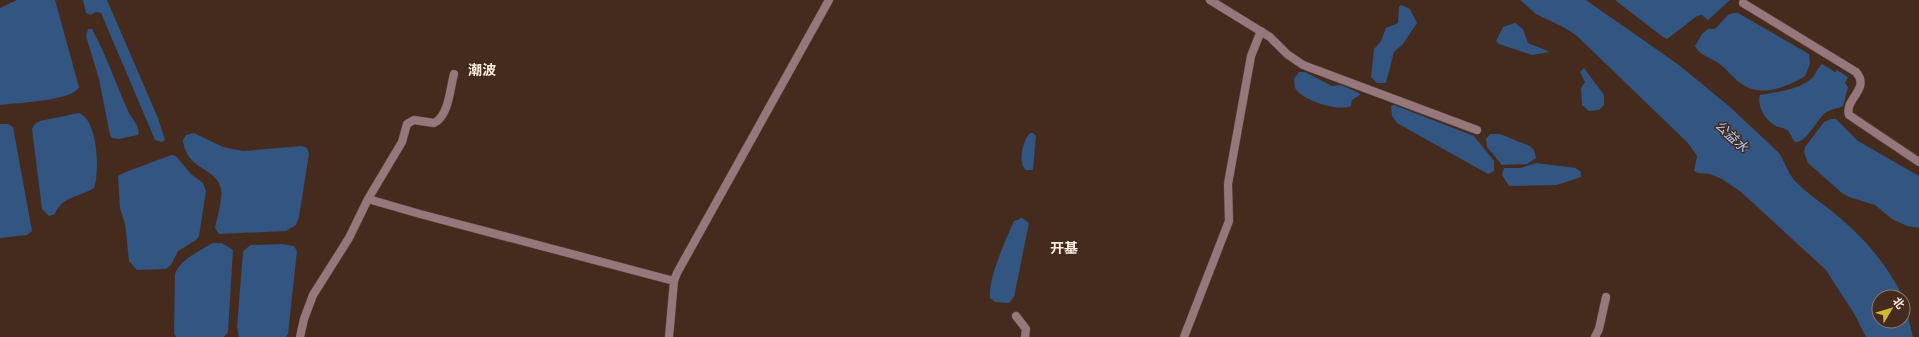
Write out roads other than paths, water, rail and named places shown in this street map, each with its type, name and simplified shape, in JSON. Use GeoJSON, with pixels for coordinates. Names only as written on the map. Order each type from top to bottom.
{"type":"FeatureCollection","features":[{"type":"Feature","properties":{"kind":"street"},"geometry":{"type":"LineString","coordinates":[[669,337],[674,281],[688,252],[829,0]]}},
{"type":"Feature","properties":{"kind":"street"},"geometry":{"type":"LineString","coordinates":[[1210,0],[1270,37],[1295,61],[1303,65],[1477,130]]}},
{"type":"Feature","properties":{"kind":"street"},"geometry":{"type":"LineString","coordinates":[[1743,3],[1856,72],[1860,77],[1861,83],[1848,109],[1849,115],[1919,162]]}},
{"type":"Feature","properties":{"kind":"street"},"geometry":{"type":"LineString","coordinates":[[1184,337],[1229,221],[1228,184],[1252,56],[1261,31]]}},
{"type":"Feature","properties":{"kind":"street"},"geometry":{"type":"LineString","coordinates":[[300,337],[304,319],[313,295],[349,238],[368,199],[402,142],[409,122],[414,120],[434,123],[442,116],[454,74]]}},
{"type":"Feature","properties":{"kind":"street"},"geometry":{"type":"LineString","coordinates":[[368,199],[674,281]]}},
{"type":"Feature","properties":{"kind":"street"},"geometry":{"type":"LineString","coordinates":[[1595,337],[1599,329],[1606,297]]}},
{"type":"Feature","properties":{"kind":"street"},"geometry":{"type":"LineString","coordinates":[[1016,316],[1026,329],[1025,337]]}},
{"type":"Feature","properties":{"kind":"water"},"geometry":{"type":"Polygon","coordinates":[[[17,0],[55,0],[79,87],[74,92],[55,98],[0,105],[0,8],[17,0]]]}},
{"type":"Feature","properties":{"kind":"water"},"geometry":{"type":"Polygon","coordinates":[[[83,0],[107,0],[158,118],[165,140],[162,142],[155,140],[101,13],[96,12],[90,15],[86,13],[83,0]]]}},
{"type":"Feature","properties":{"kind":"water","name":"公益水"},"geometry":{"type":"Polygon","coordinates":[[[1520,0],[1586,0],[1679,65],[1730,107],[1778,152],[1795,181],[1850,226],[1867,244],[1876,254],[1897,286],[1899,289],[1871,289],[1871,329],[1911,329],[1913,337],[1866,337],[1855,315],[1826,270],[1741,192],[1722,179],[1710,174],[1698,173],[1694,171],[1697,156],[1688,143],[1576,35],[1536,14],[1520,0]]]}},
{"type":"Feature","properties":{"kind":"water"},"geometry":{"type":"Polygon","coordinates":[[[1615,0],[1730,0],[1708,20],[1702,15],[1697,16],[1667,39],[1615,0]]]}},
{"type":"Feature","properties":{"kind":"water"},"geometry":{"type":"Polygon","coordinates":[[[1401,5],[1410,9],[1417,23],[1403,44],[1394,52],[1386,83],[1377,83],[1371,77],[1374,49],[1381,41],[1386,28],[1398,23],[1399,7],[1401,5]]]}},
{"type":"Feature","properties":{"kind":"water"},"geometry":{"type":"Polygon","coordinates":[[[1738,13],[1809,54],[1810,64],[1805,76],[1776,89],[1752,89],[1737,81],[1717,62],[1699,52],[1695,46],[1702,34],[1708,29],[1715,29],[1728,15],[1738,13]]]}},
{"type":"Feature","properties":{"kind":"water"},"geometry":{"type":"Polygon","coordinates":[[[1515,23],[1523,29],[1528,43],[1550,52],[1532,55],[1499,44],[1496,41],[1503,27],[1515,23]]]}},
{"type":"Feature","properties":{"kind":"water"},"geometry":{"type":"Polygon","coordinates":[[[88,29],[92,29],[102,50],[129,113],[138,127],[138,135],[119,139],[112,138],[110,135],[99,79],[86,36],[88,29]]]}},
{"type":"Feature","properties":{"kind":"water"},"geometry":{"type":"Polygon","coordinates":[[[1822,64],[1835,72],[1837,70],[1848,77],[1845,83],[1848,87],[1843,106],[1825,113],[1807,136],[1799,142],[1795,142],[1788,131],[1772,124],[1765,117],[1759,104],[1760,95],[1787,90],[1806,83],[1813,77],[1822,64]]]}},
{"type":"Feature","properties":{"kind":"water"},"geometry":{"type":"Polygon","coordinates":[[[1584,68],[1604,95],[1604,105],[1599,110],[1589,111],[1582,105],[1581,88],[1585,82],[1580,72],[1584,68]]]}},
{"type":"Feature","properties":{"kind":"water"},"geometry":{"type":"Polygon","coordinates":[[[1299,72],[1305,72],[1332,86],[1341,85],[1359,93],[1360,95],[1352,100],[1351,106],[1345,107],[1329,106],[1312,101],[1295,88],[1294,79],[1299,72]]]}},
{"type":"Feature","properties":{"kind":"water"},"geometry":{"type":"Polygon","coordinates":[[[1394,105],[1474,136],[1494,161],[1494,171],[1488,174],[1397,123],[1392,116],[1391,106],[1394,105]]]}},
{"type":"Feature","properties":{"kind":"water"},"geometry":{"type":"Polygon","coordinates":[[[79,113],[90,125],[94,135],[97,170],[94,188],[67,200],[58,208],[55,214],[49,216],[42,209],[32,129],[35,124],[40,121],[79,113]]]}},
{"type":"Feature","properties":{"kind":"water"},"geometry":{"type":"Polygon","coordinates":[[[1831,119],[1836,119],[1858,141],[1919,176],[1919,228],[1907,226],[1892,219],[1875,205],[1849,197],[1842,193],[1808,163],[1804,152],[1805,147],[1824,122],[1831,119]]]}},
{"type":"Feature","properties":{"kind":"water"},"geometry":{"type":"Polygon","coordinates":[[[0,124],[8,124],[13,127],[32,231],[27,235],[0,238],[0,124]]]}},
{"type":"Feature","properties":{"kind":"water"},"geometry":{"type":"Polygon","coordinates":[[[194,133],[223,147],[243,151],[302,146],[307,148],[309,154],[299,217],[296,225],[286,231],[219,234],[215,228],[221,202],[221,189],[213,176],[195,163],[185,150],[183,140],[186,135],[194,133]]]}},
{"type":"Feature","properties":{"kind":"water"},"geometry":{"type":"Polygon","coordinates":[[[1030,133],[1033,133],[1036,136],[1033,170],[1026,170],[1023,167],[1021,157],[1023,146],[1027,136],[1030,133]]]}},
{"type":"Feature","properties":{"kind":"water"},"geometry":{"type":"Polygon","coordinates":[[[1490,134],[1500,134],[1530,146],[1534,150],[1536,158],[1527,164],[1502,165],[1487,147],[1486,139],[1490,134]]]}},
{"type":"Feature","properties":{"kind":"water"},"geometry":{"type":"Polygon","coordinates":[[[171,155],[176,156],[191,174],[203,183],[206,191],[199,236],[196,240],[178,251],[171,265],[166,269],[137,270],[129,261],[125,224],[120,208],[118,176],[171,155]]]}},
{"type":"Feature","properties":{"kind":"water"},"geometry":{"type":"Polygon","coordinates":[[[1536,163],[1576,168],[1581,172],[1581,177],[1557,185],[1509,186],[1502,175],[1504,168],[1520,168],[1536,163]]]}},
{"type":"Feature","properties":{"kind":"water"},"geometry":{"type":"Polygon","coordinates":[[[1022,218],[1029,223],[1014,297],[1009,303],[995,302],[990,298],[990,290],[1002,248],[1014,221],[1022,218]]]}},
{"type":"Feature","properties":{"kind":"water"},"geometry":{"type":"Polygon","coordinates":[[[213,243],[222,243],[233,250],[228,332],[224,337],[176,337],[174,333],[175,274],[186,260],[196,252],[213,243]]]}},
{"type":"Feature","properties":{"kind":"water"},"geometry":{"type":"Polygon","coordinates":[[[282,244],[294,246],[297,251],[288,334],[286,337],[239,337],[237,327],[243,252],[250,245],[282,244]]]}},
{"type":"Feature","properties":{"kind":"district","name":"潮波"},"geometry":{"type":"Point","coordinates":[482,70]}},
{"type":"Feature","properties":{"kind":"district","name":"开基"},"geometry":{"type":"Point","coordinates":[1064,248]}}]}
